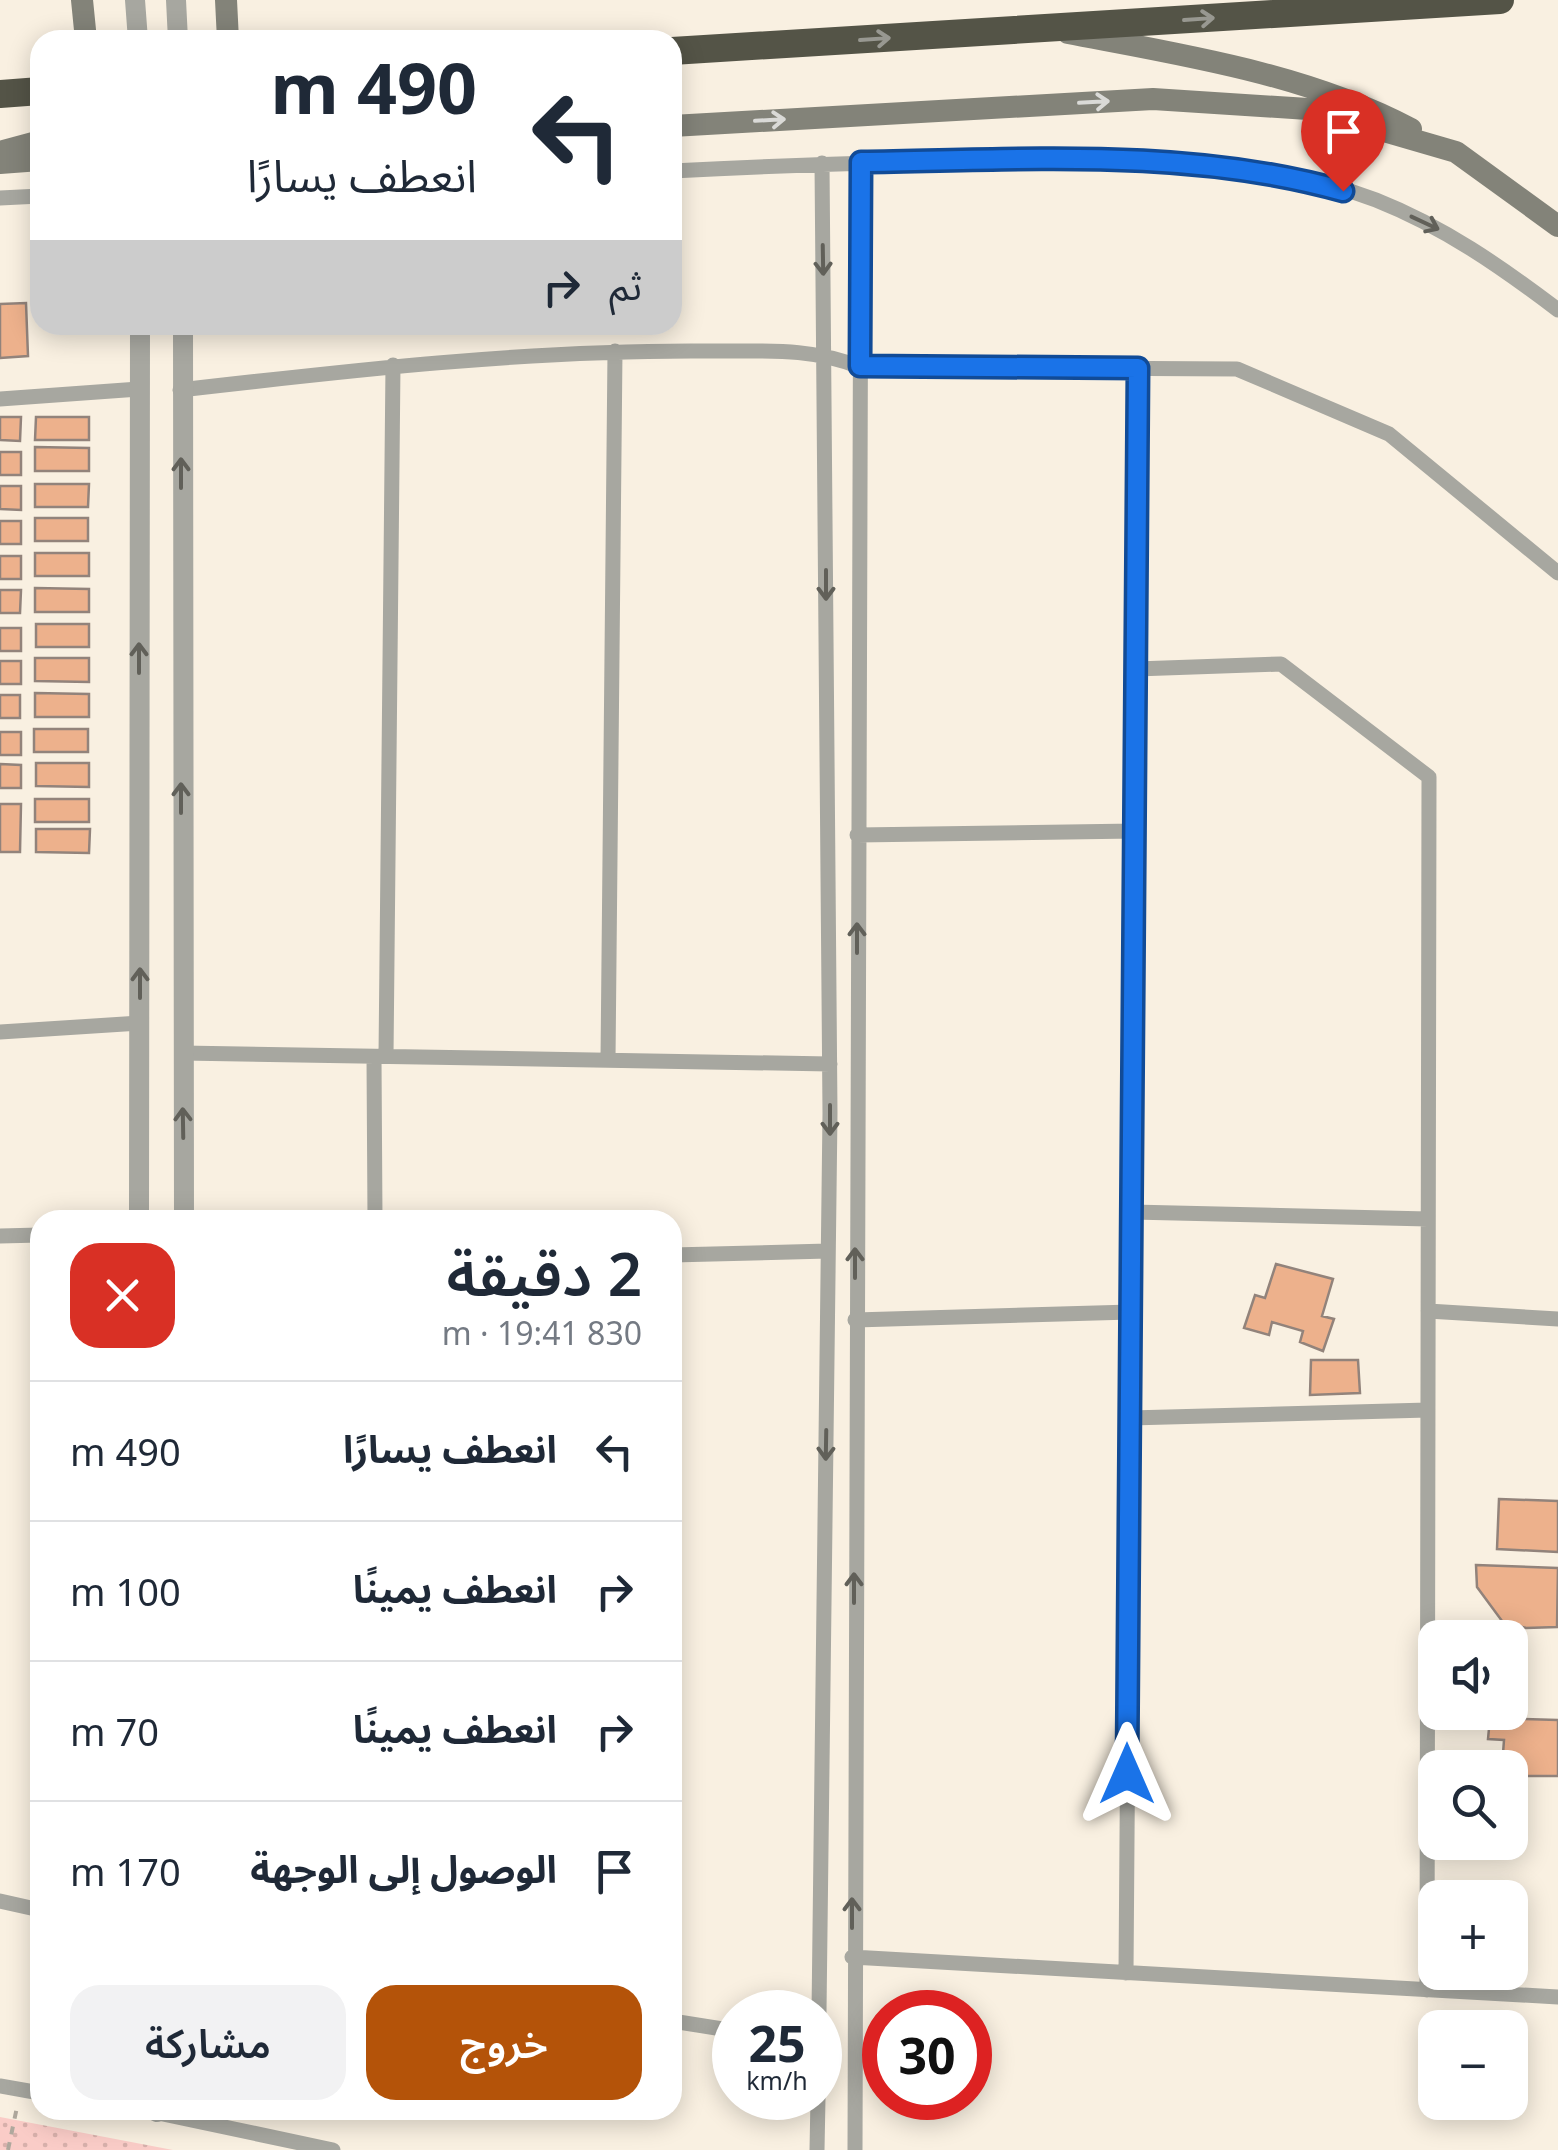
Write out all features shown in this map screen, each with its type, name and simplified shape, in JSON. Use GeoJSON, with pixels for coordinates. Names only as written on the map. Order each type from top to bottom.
{"type":"FeatureCollection","features":[{"type":"Feature","properties":{"kind":"highway"},"geometry":{"type":"LineString","coordinates":[[682,51],[1500,0]]}},
{"type":"Feature","properties":{"kind":"highway"},"geometry":{"type":"LineString","coordinates":[[0,94],[30,92]]}},
{"type":"Feature","properties":{"kind":"main road"},"geometry":{"type":"LineString","coordinates":[[82,0],[85,30]]}},
{"type":"Feature","properties":{"kind":"main road"},"geometry":{"type":"LineString","coordinates":[[226,0],[228,30]]}},
{"type":"Feature","properties":{"kind":"main road"},"geometry":{"type":"LineString","coordinates":[[1045,28],[1170,53],[1358,101],[1456,152],[1558,226]]}},
{"type":"Feature","properties":{"kind":"main road"},"geometry":{"type":"LineString","coordinates":[[682,125],[1153,99],[1308,108],[1456,152]]}},
{"type":"Feature","properties":{"kind":"main road"},"geometry":{"type":"LineString","coordinates":[[0,152],[30,144]]}},
{"type":"Feature","properties":{"kind":"main road"},"geometry":{"type":"LineString","coordinates":[[0,164],[30,161]]}},
{"type":"Feature","properties":{"kind":"street"},"geometry":{"type":"LineString","coordinates":[[136,0],[138,30]]}},
{"type":"Feature","properties":{"kind":"street"},"geometry":{"type":"LineString","coordinates":[[176,0],[178,30]]}},
{"type":"Feature","properties":{"kind":"street"},"geometry":{"type":"LineString","coordinates":[[682,170],[861,162],[1163,160],[1279,173],[1375,200],[1474,246],[1558,310]]}},
{"type":"Feature","properties":{"kind":"street"},"geometry":{"type":"LineString","coordinates":[[854,2150],[861,162]]}},
{"type":"Feature","properties":{"kind":"street"},"geometry":{"type":"LineString","coordinates":[[819,1990],[830,1064],[822,163]]}},
{"type":"Feature","properties":{"kind":"street"},"geometry":{"type":"LineString","coordinates":[[0,198],[30,196]]}},
{"type":"Feature","properties":{"kind":"street"},"geometry":{"type":"LineString","coordinates":[[140,335],[140,1210]]}},
{"type":"Feature","properties":{"kind":"street"},"geometry":{"type":"LineString","coordinates":[[182,335],[184,1210]]}},
{"type":"Feature","properties":{"kind":"street"},"geometry":{"type":"LineString","coordinates":[[608,1060],[614,351]]}},
{"type":"Feature","properties":{"kind":"street"},"geometry":{"type":"LineString","coordinates":[[180,390],[393,365],[614,351],[824,352],[860,366],[1237,369],[1389,434],[1558,573]]}},
{"type":"Feature","properties":{"kind":"street"},"geometry":{"type":"LineString","coordinates":[[375,1210],[393,365]]}},
{"type":"Feature","properties":{"kind":"street"},"geometry":{"type":"LineString","coordinates":[[1126,1973],[1138,368]]}},
{"type":"Feature","properties":{"kind":"street"},"geometry":{"type":"LineString","coordinates":[[0,399],[139,389]]}},
{"type":"Feature","properties":{"kind":"street"},"geometry":{"type":"LineString","coordinates":[[1136,669],[1281,664],[1429,777],[1427,1880]]}},
{"type":"Feature","properties":{"kind":"street"},"geometry":{"type":"LineString","coordinates":[[858,835],[1135,832]]}},
{"type":"Feature","properties":{"kind":"street"},"geometry":{"type":"LineString","coordinates":[[0,1032],[140,1023]]}},
{"type":"Feature","properties":{"kind":"street"},"geometry":{"type":"LineString","coordinates":[[182,1053],[830,1064]]}},
{"type":"Feature","properties":{"kind":"street"},"geometry":{"type":"LineString","coordinates":[[1132,1212],[1428,1220]]}},
{"type":"Feature","properties":{"kind":"street"},"geometry":{"type":"LineString","coordinates":[[0,1236],[30,1235]]}},
{"type":"Feature","properties":{"kind":"street"},"geometry":{"type":"LineString","coordinates":[[682,1255],[828,1250]]}},
{"type":"Feature","properties":{"kind":"street"},"geometry":{"type":"LineString","coordinates":[[855,1320],[1131,1312]]}},
{"type":"Feature","properties":{"kind":"street"},"geometry":{"type":"LineString","coordinates":[[1428,1312],[1558,1319]]}},
{"type":"Feature","properties":{"kind":"street"},"geometry":{"type":"LineString","coordinates":[[1130,1418],[1428,1410]]}},
{"type":"Feature","properties":{"kind":"street"},"geometry":{"type":"LineString","coordinates":[[0,1901],[30,1908]]}},
{"type":"Feature","properties":{"kind":"street"},"geometry":{"type":"LineString","coordinates":[[852,1957],[1418,1989]]}},
{"type":"Feature","properties":{"kind":"street"},"geometry":{"type":"LineString","coordinates":[[1427,1990],[1558,1997]]}},
{"type":"Feature","properties":{"kind":"street"},"geometry":{"type":"LineString","coordinates":[[682,2023],[712,2028]]}},
{"type":"Feature","properties":{"kind":"street"},"geometry":{"type":"LineString","coordinates":[[0,2086],[30,2091]]}},
{"type":"Feature","properties":{"kind":"street"},"geometry":{"type":"LineString","coordinates":[[195,2120],[333,2150]]}},
{"type":"Feature","properties":{"kind":"street"},"geometry":{"type":"LineString","coordinates":[[817,2150],[818,2120]]}},
{"type":"Feature","properties":{"kind":"path"},"geometry":{"type":"LineString","coordinates":[[8,2150],[17,2107]]}},
{"type":"Feature","properties":{"kind":"shaded area"},"geometry":{"type":"Polygon","coordinates":[[[0,2117],[173,2150],[0,2150],[0,2117]]]}},
{"type":"Feature","properties":{"kind":"building"},"geometry":{"type":"Polygon","coordinates":[[[26,303],[28,356],[0,358],[0,304],[26,303]]]}},
{"type":"Feature","properties":{"kind":"building"},"geometry":{"type":"Polygon","coordinates":[[[0,417],[21,417],[20,441],[0,440],[0,417]]]}},
{"type":"Feature","properties":{"kind":"building"},"geometry":{"type":"Polygon","coordinates":[[[36,417],[89,417],[89,440],[35,440],[36,417]]]}},
{"type":"Feature","properties":{"kind":"building"},"geometry":{"type":"Polygon","coordinates":[[[35,447],[89,448],[89,471],[35,471],[35,447]]]}},
{"type":"Feature","properties":{"kind":"building"},"geometry":{"type":"Polygon","coordinates":[[[0,452],[21,452],[21,475],[0,475],[0,452]]]}},
{"type":"Feature","properties":{"kind":"building"},"geometry":{"type":"Polygon","coordinates":[[[35,484],[89,484],[88,507],[35,507],[35,484]]]}},
{"type":"Feature","properties":{"kind":"building"},"geometry":{"type":"Polygon","coordinates":[[[0,486],[21,486],[21,510],[0,509],[0,486]]]}},
{"type":"Feature","properties":{"kind":"building"},"geometry":{"type":"Polygon","coordinates":[[[35,518],[88,518],[88,541],[35,541],[35,518]]]}},
{"type":"Feature","properties":{"kind":"building"},"geometry":{"type":"Polygon","coordinates":[[[0,521],[21,521],[21,544],[0,544],[0,521]]]}},
{"type":"Feature","properties":{"kind":"building"},"geometry":{"type":"Polygon","coordinates":[[[35,553],[89,553],[89,576],[35,576],[35,553]]]}},
{"type":"Feature","properties":{"kind":"building"},"geometry":{"type":"Polygon","coordinates":[[[0,556],[21,556],[21,579],[0,579],[0,556]]]}},
{"type":"Feature","properties":{"kind":"building"},"geometry":{"type":"Polygon","coordinates":[[[35,588],[89,589],[89,612],[35,612],[35,588]]]}},
{"type":"Feature","properties":{"kind":"building"},"geometry":{"type":"Polygon","coordinates":[[[0,590],[21,590],[20,613],[0,613],[0,590]]]}},
{"type":"Feature","properties":{"kind":"building"},"geometry":{"type":"Polygon","coordinates":[[[36,624],[89,624],[89,647],[36,647],[36,624]]]}},
{"type":"Feature","properties":{"kind":"building"},"geometry":{"type":"Polygon","coordinates":[[[0,628],[21,628],[21,651],[0,651],[0,628]]]}},
{"type":"Feature","properties":{"kind":"building"},"geometry":{"type":"Polygon","coordinates":[[[35,658],[89,658],[89,682],[35,681],[35,658]]]}},
{"type":"Feature","properties":{"kind":"building"},"geometry":{"type":"Polygon","coordinates":[[[0,661],[21,661],[21,684],[0,684],[0,661]]]}},
{"type":"Feature","properties":{"kind":"building"},"geometry":{"type":"Polygon","coordinates":[[[35,693],[89,694],[89,717],[35,717],[35,693]]]}},
{"type":"Feature","properties":{"kind":"building"},"geometry":{"type":"Polygon","coordinates":[[[0,695],[20,695],[20,718],[0,718],[0,695]]]}},
{"type":"Feature","properties":{"kind":"building"},"geometry":{"type":"Polygon","coordinates":[[[34,729],[88,729],[88,752],[34,752],[34,729]]]}},
{"type":"Feature","properties":{"kind":"building"},"geometry":{"type":"Polygon","coordinates":[[[0,732],[21,732],[21,755],[0,755],[0,732]]]}},
{"type":"Feature","properties":{"kind":"building"},"geometry":{"type":"Polygon","coordinates":[[[36,763],[89,763],[89,787],[36,786],[36,763]]]}},
{"type":"Feature","properties":{"kind":"building"},"geometry":{"type":"Polygon","coordinates":[[[0,764],[21,765],[21,788],[0,788],[0,764]]]}},
{"type":"Feature","properties":{"kind":"building"},"geometry":{"type":"Polygon","coordinates":[[[35,799],[89,799],[89,822],[35,822],[35,799]]]}},
{"type":"Feature","properties":{"kind":"building"},"geometry":{"type":"Polygon","coordinates":[[[0,804],[21,804],[20,852],[0,852],[0,804]]]}},
{"type":"Feature","properties":{"kind":"building"},"geometry":{"type":"Polygon","coordinates":[[[36,829],[90,829],[89,853],[36,852],[36,829]]]}},
{"type":"Feature","properties":{"kind":"building"},"geometry":{"type":"Polygon","coordinates":[[[1276,1264],[1333,1279],[1322,1316],[1334,1319],[1323,1351],[1300,1342],[1303,1331],[1272,1322],[1269,1335],[1244,1328],[1255,1295],[1265,1298],[1276,1264]]]}},
{"type":"Feature","properties":{"kind":"building"},"geometry":{"type":"Polygon","coordinates":[[[1311,1360],[1358,1360],[1360,1393],[1310,1395],[1311,1360]]]}},
{"type":"Feature","properties":{"kind":"building"},"geometry":{"type":"Polygon","coordinates":[[[1499,1499],[1558,1501],[1558,1552],[1497,1549],[1499,1499]]]}},
{"type":"Feature","properties":{"kind":"building"},"geometry":{"type":"Polygon","coordinates":[[[1476,1565],[1558,1568],[1557,1627],[1528,1628],[1528,1620],[1501,1620],[1477,1587],[1476,1565]]]}},
{"type":"Feature","properties":{"kind":"building"},"geometry":{"type":"Polygon","coordinates":[[[1528,1719],[1558,1720],[1558,1776],[1528,1776],[1528,1750],[1503,1750],[1504,1740],[1488,1739],[1489,1730],[1528,1730],[1528,1719]]]}},
{"type":"Feature","properties":{"kind":"route"},"geometry":{"type":"LineString","coordinates":[[1127,1774],[1138,368],[860,366],[861,162],[1163,160],[1279,173],[1343,191]]}}]}
